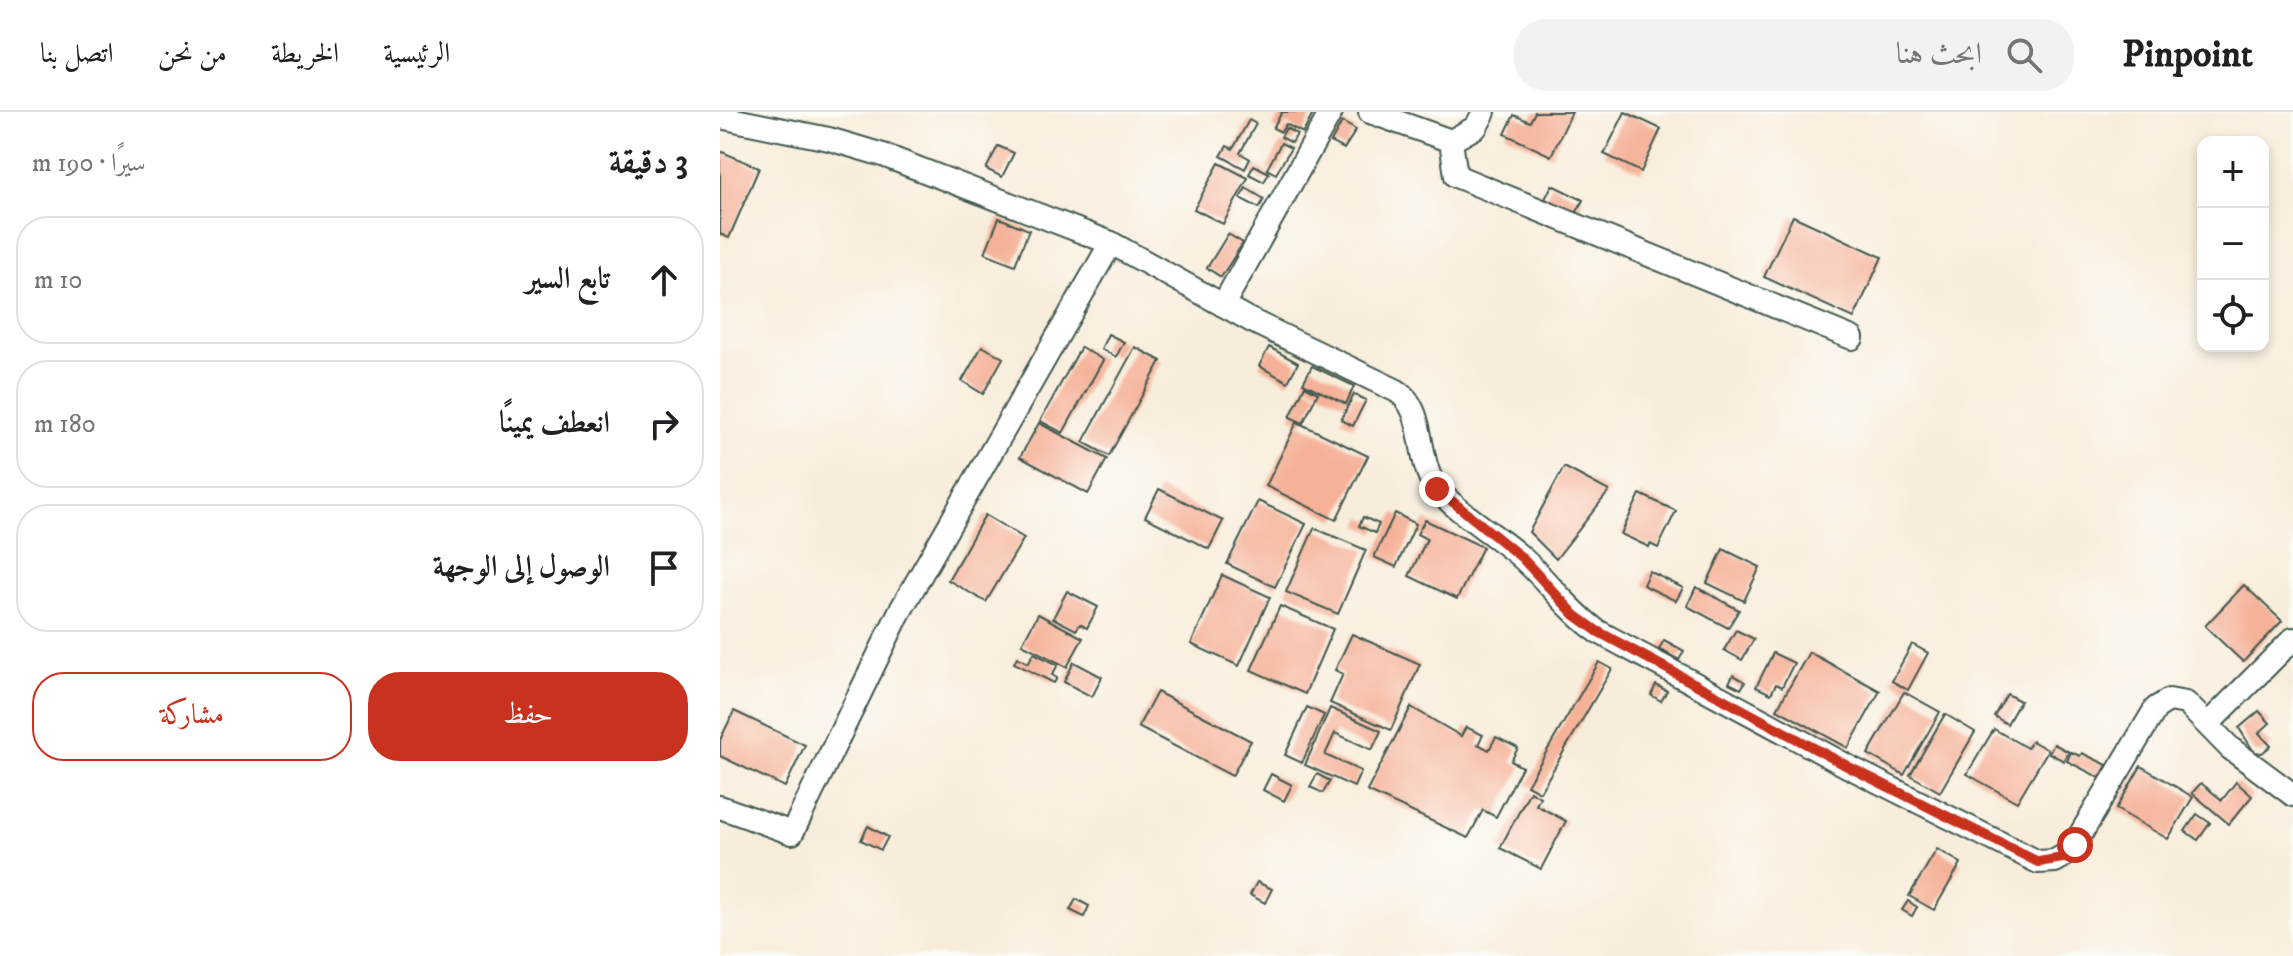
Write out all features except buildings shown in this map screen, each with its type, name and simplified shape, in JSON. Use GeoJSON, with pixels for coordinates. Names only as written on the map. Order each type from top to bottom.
{"type":"FeatureCollection","features":[{"type":"Feature","properties":{"kind":"street"},"geometry":{"type":"LineString","coordinates":[[1223,305],[1331,112]]}},
{"type":"Feature","properties":{"kind":"street"},"geometry":{"type":"LineString","coordinates":[[1370,112],[1451,141],[1476,127],[1484,112]]}},
{"type":"Feature","properties":{"kind":"street"},"geometry":{"type":"LineString","coordinates":[[720,117],[782,120],[883,155],[1111,243],[1223,305],[1404,396],[1414,412],[1428,473],[1437,489],[1521,557],[1575,615],[1597,631],[1849,767],[2038,862],[2055,861],[2070,852],[2162,703],[2178,700],[2186,703],[2230,748],[2293,795]]}},
{"type":"Feature","properties":{"kind":"street"},"geometry":{"type":"LineString","coordinates":[[1451,141],[1456,176],[1852,338]]}},
{"type":"Feature","properties":{"kind":"street"},"geometry":{"type":"LineString","coordinates":[[720,807],[792,833],[899,613],[1111,243]]}},
{"type":"Feature","properties":{"kind":"street"},"geometry":{"type":"LineString","coordinates":[[2208,724],[2293,639]]}},
{"type":"Feature","properties":{"kind":"route"},"geometry":{"type":"LineString","coordinates":[[1437,489],[1521,557],[1575,615],[1597,631],[1849,767],[2038,862],[2047,863],[2063,858],[2075,845]]}}]}
